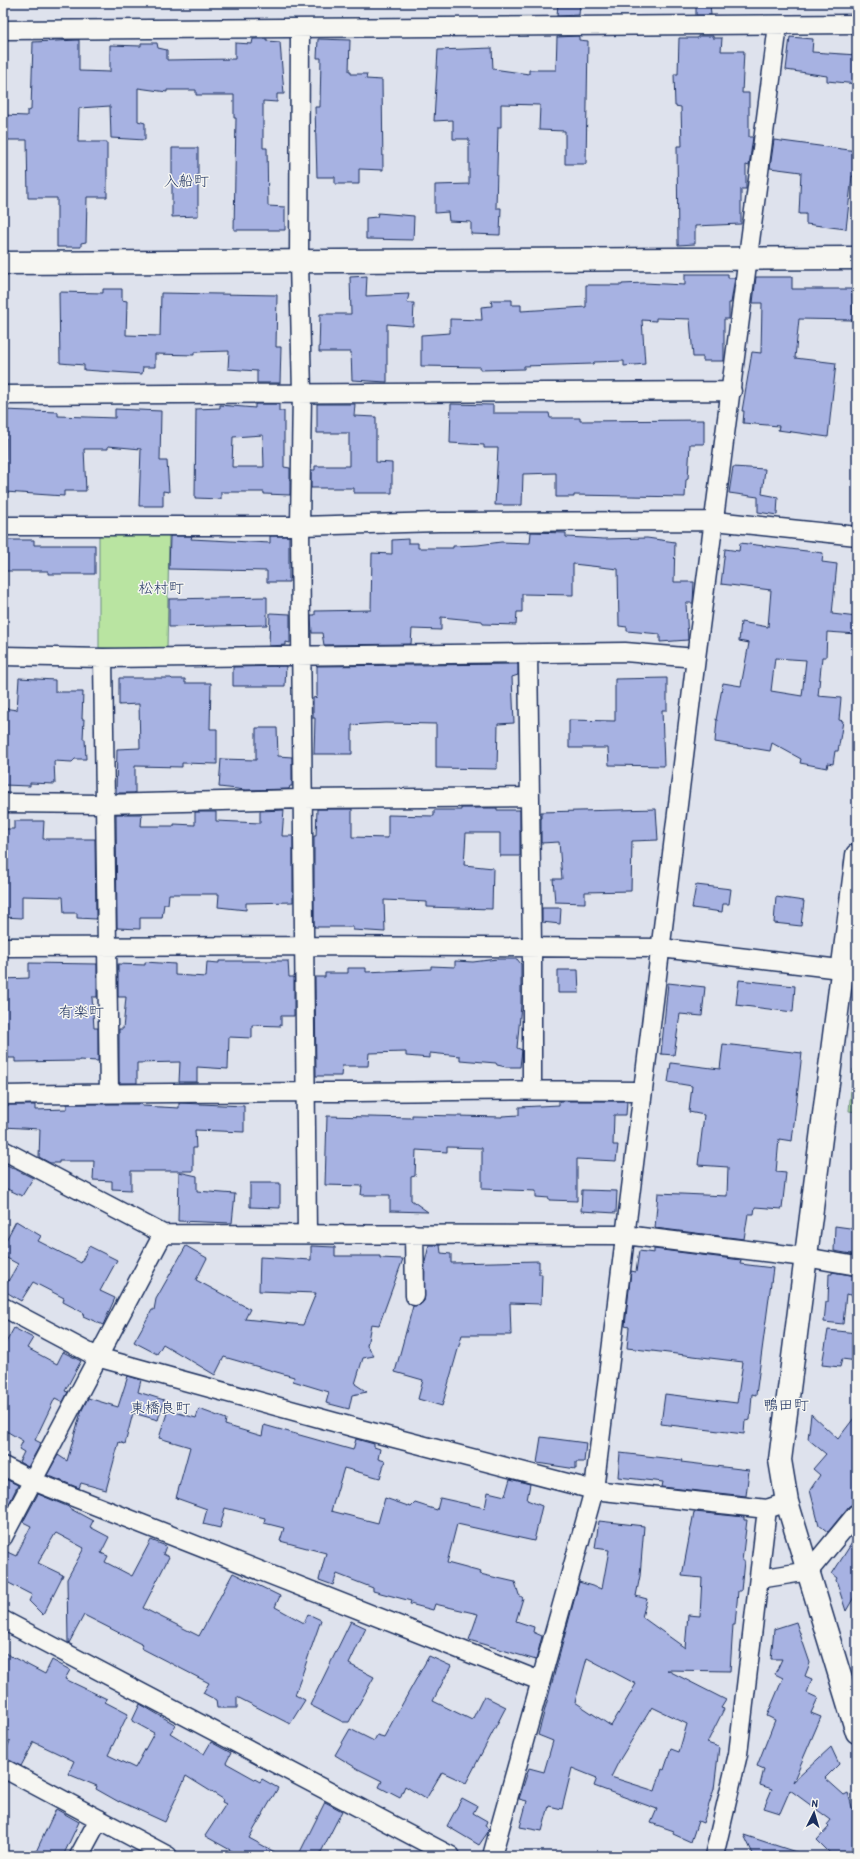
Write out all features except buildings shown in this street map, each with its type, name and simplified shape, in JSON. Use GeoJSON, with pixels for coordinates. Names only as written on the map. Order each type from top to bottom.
{"type":"FeatureCollection","features":[{"type":"Feature","properties":{"kind":"street"},"geometry":{"type":"LineString","coordinates":[[3,30],[857,24]]}},
{"type":"Feature","properties":{"kind":"street"},"geometry":{"type":"LineString","coordinates":[[492,1856],[594,1490],[696,658],[732,391],[778,25]]}},
{"type":"Feature","properties":{"kind":"street"},"geometry":{"type":"LineString","coordinates":[[300,28],[299,261],[302,393],[300,526],[307,1234]]}},
{"type":"Feature","properties":{"kind":"street"},"geometry":{"type":"LineString","coordinates":[[3,263],[857,258]]}},
{"type":"Feature","properties":{"kind":"street"},"geometry":{"type":"LineString","coordinates":[[3,394],[732,391]]}},
{"type":"Feature","properties":{"kind":"street"},"geometry":{"type":"LineString","coordinates":[[3,526],[300,526],[439,522],[715,521],[857,536]]}},
{"type":"Feature","properties":{"kind":"street"},"geometry":{"type":"LineString","coordinates":[[3,656],[103,658],[625,652],[696,658]]}},
{"type":"Feature","properties":{"kind":"street"},"geometry":{"type":"LineString","coordinates":[[528,653],[532,947],[532,1089]]}},
{"type":"Feature","properties":{"kind":"street"},"geometry":{"type":"LineString","coordinates":[[103,658],[109,1092]]}},
{"type":"Feature","properties":{"kind":"street"},"geometry":{"type":"LineString","coordinates":[[3,803],[104,804],[303,799],[530,797]]}},
{"type":"Feature","properties":{"kind":"street"},"geometry":{"type":"LineString","coordinates":[[714,1856],[738,1754],[759,1579],[777,1505],[780,1460],[805,1257],[850,970],[857,855]]}},
{"type":"Feature","properties":{"kind":"street"},"geometry":{"type":"LineString","coordinates":[[3,947],[305,946],[661,948],[850,970]]}},
{"type":"Feature","properties":{"kind":"street"},"geometry":{"type":"LineString","coordinates":[[3,1095],[109,1092],[306,1092],[532,1089],[642,1091]]}},
{"type":"Feature","properties":{"kind":"street"},"geometry":{"type":"LineString","coordinates":[[3,1150],[163,1234],[625,1235],[805,1257],[857,1266]]}},
{"type":"Feature","properties":{"kind":"street"},"geometry":{"type":"LineString","coordinates":[[3,1538],[163,1234]]}},
{"type":"Feature","properties":{"kind":"street"},"geometry":{"type":"LineString","coordinates":[[414,1234],[415,1296]]}},
{"type":"Feature","properties":{"kind":"street"},"geometry":{"type":"LineString","coordinates":[[3,1307],[97,1357],[594,1490],[777,1505]]}},
{"type":"Feature","properties":{"kind":"street"},"geometry":{"type":"LineString","coordinates":[[3,1466],[33,1481],[540,1682]]}},
{"type":"Feature","properties":{"kind":"street"},"geometry":{"type":"LineString","coordinates":[[777,1505],[808,1571],[857,1732]]}},
{"type":"Feature","properties":{"kind":"street"},"geometry":{"type":"LineString","coordinates":[[759,1579],[808,1571],[855,1521]]}},
{"type":"Feature","properties":{"kind":"street"},"geometry":{"type":"LineString","coordinates":[[3,1620],[451,1856]]}},
{"type":"Feature","properties":{"kind":"street"},"geometry":{"type":"LineString","coordinates":[[3,1768],[168,1856]]}},
{"type":"Feature","properties":{"kind":"street"},"geometry":{"type":"LineString","coordinates":[[79,1856],[99,1819]]}},
{"type":"Feature","properties":{"kind":"green space"},"geometry":{"type":"Polygon","coordinates":[[[169,532],[167,650],[99,648],[99,533],[169,532]]]}},
{"type":"Feature","properties":{"kind":"green space"},"geometry":{"type":"Polygon","coordinates":[[[853,1069],[857,1069],[857,1112],[849,1111],[853,1069]]]}},
{"type":"Feature","properties":{"kind":"district","name":"入船町"},"geometry":{"type":"Point","coordinates":[186,181]}},
{"type":"Feature","properties":{"kind":"district","name":"松村町"},"geometry":{"type":"Point","coordinates":[161,588]}},
{"type":"Feature","properties":{"kind":"district","name":"有楽町"},"geometry":{"type":"Point","coordinates":[81,1012]}},
{"type":"Feature","properties":{"kind":"district","name":"鴨田町"},"geometry":{"type":"Point","coordinates":[786,1405]}},
{"type":"Feature","properties":{"kind":"district","name":"東橋良町"},"geometry":{"type":"Point","coordinates":[160,1408]}}]}
